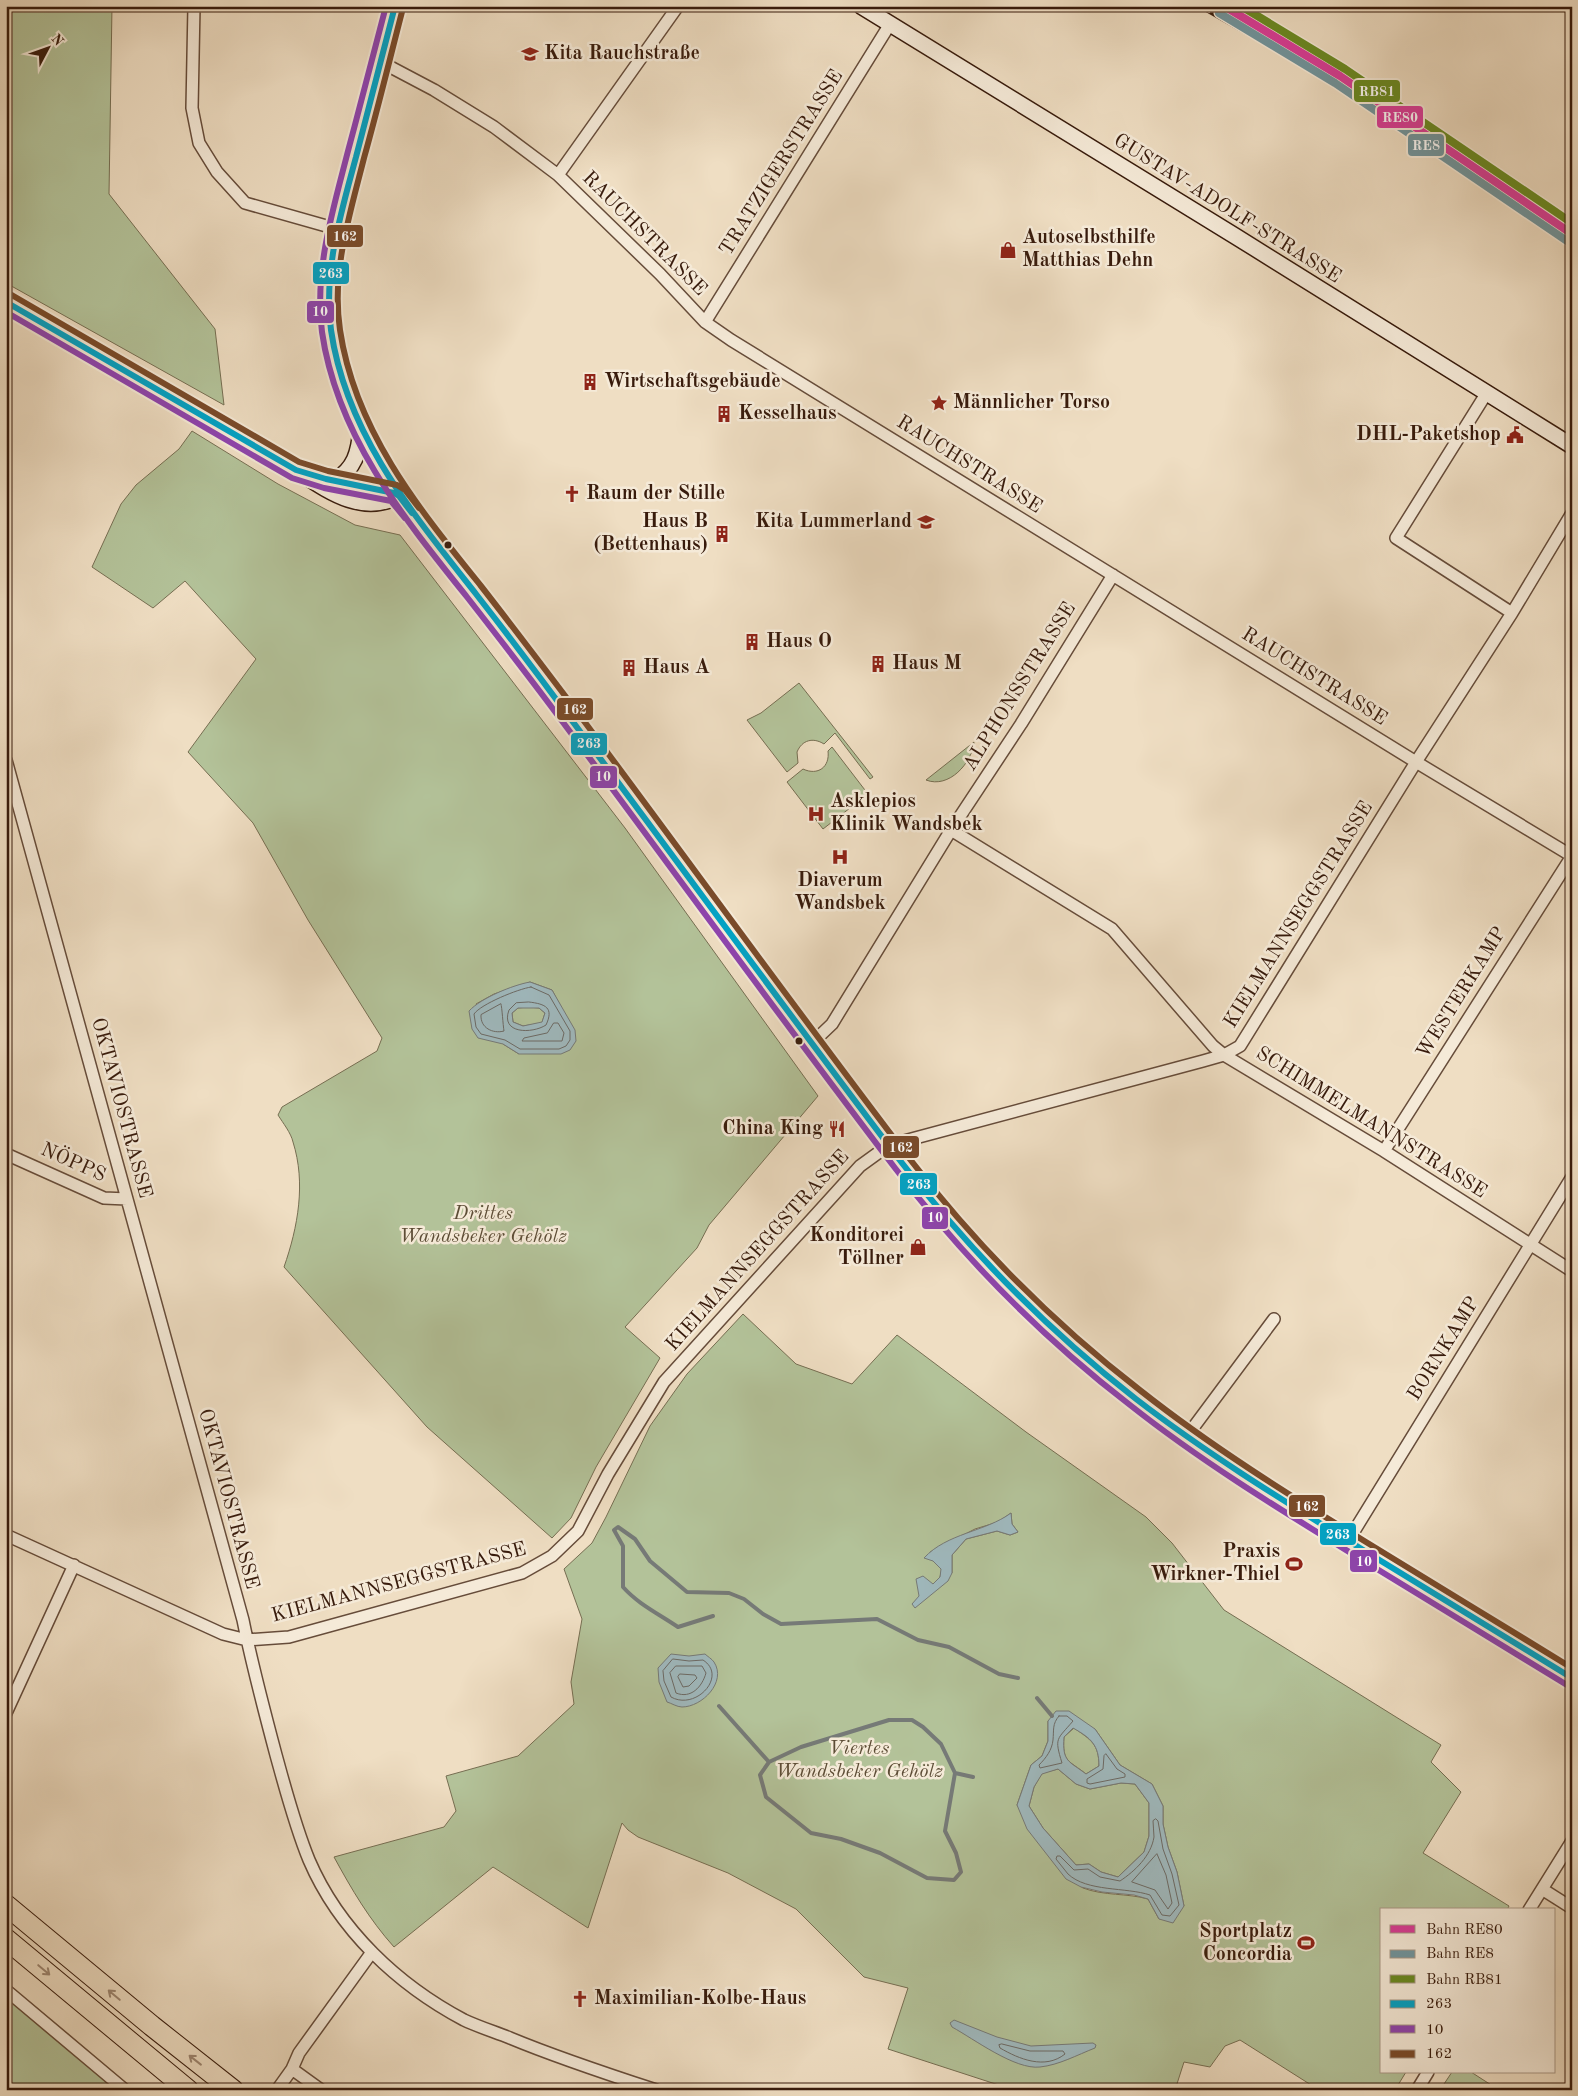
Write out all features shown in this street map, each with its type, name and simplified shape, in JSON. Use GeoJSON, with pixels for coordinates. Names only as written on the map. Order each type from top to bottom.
{"type":"FeatureCollection","features":[{"type":"Feature","properties":{"kind":"highway"},"geometry":{"type":"LineString","coordinates":[[6,1905],[152,2026],[233,2090]]}},
{"type":"Feature","properties":{"kind":"highway"},"geometry":{"type":"LineString","coordinates":[[6,1939],[188,2090]]}},
{"type":"Feature","properties":{"kind":"main road"},"geometry":{"type":"LineString","coordinates":[[395,6],[337,229],[329,281],[331,331],[345,389],[361,430],[378,463],[399,496],[597,752],[812,1044],[889,1145],[964,1238],[1025,1301],[1115,1382],[1187,1436],[1260,1486],[1572,1678]]}},
{"type":"Feature","properties":{"kind":"main road","name":"GUSTAV-ADOLF-STRASSE"},"geometry":{"type":"LineString","coordinates":[[861,6],[1572,446]]}},
{"type":"Feature","properties":{"kind":"main road"},"geometry":{"type":"LineString","coordinates":[[6,302],[296,470],[331,493],[359,502],[376,503],[399,496]]}},
{"type":"Feature","properties":{"kind":"main road"},"geometry":{"type":"LineString","coordinates":[[334,481],[347,473],[355,460],[361,430]]}},
{"type":"Feature","properties":{"kind":"main road"},"geometry":{"type":"LineString","coordinates":[[296,470],[334,481],[381,489],[399,496]]}},
{"type":"Feature","properties":{"kind":"street"},"geometry":{"type":"LineString","coordinates":[[194,6],[192,108],[200,143],[217,172],[244,203],[337,229]]}},
{"type":"Feature","properties":{"kind":"street"},"geometry":{"type":"LineString","coordinates":[[558,175],[678,6]]}},
{"type":"Feature","properties":{"kind":"street","name":"TRATZIGERSTRASSE"},"geometry":{"type":"LineString","coordinates":[[705,322],[890,24]]}},
{"type":"Feature","properties":{"kind":"street","name":"RAUCHSTRASSE"},"geometry":{"type":"LineString","coordinates":[[381,62],[434,90],[494,127],[558,175],[660,274],[705,322],[731,340],[1572,856]]}},
{"type":"Feature","properties":{"kind":"street"},"geometry":{"type":"LineString","coordinates":[[1486,394],[1396,538],[1512,613]]}},
{"type":"Feature","properties":{"kind":"street","name":"KIELMANNSEGGSTRASSE"},"geometry":{"type":"LineString","coordinates":[[6,1535],[223,1634],[247,1640],[298,1635],[522,1573],[552,1556],[578,1530],[608,1474],[664,1382],[860,1166],[889,1145],[1224,1055],[1240,1046],[1416,762],[1512,613],[1572,513]]}},
{"type":"Feature","properties":{"kind":"street","name":"ALPHONSSTRASSE"},"geometry":{"type":"LineString","coordinates":[[812,1044],[832,1024],[951,830],[1021,724],[1113,575]]}},
{"type":"Feature","properties":{"kind":"street","name":"OKTAVIOSTRASSE"},"geometry":{"type":"LineString","coordinates":[[6,760],[247,1640],[254,1674],[290,1805],[310,1861],[337,1909],[372,1952],[416,1990],[466,2020],[555,2057],[656,2090]]}},
{"type":"Feature","properties":{"kind":"street","name":"SCHIMMELMANNSTRASSE"},"geometry":{"type":"LineString","coordinates":[[951,830],[1112,929],[1213,1046],[1224,1055],[1384,1151],[1572,1271]]}},
{"type":"Feature","properties":{"kind":"street","name":"WESTERKAMP"},"geometry":{"type":"LineString","coordinates":[[1384,1151],[1572,856]]}},
{"type":"Feature","properties":{"kind":"street","name":"NÖPPS"},"geometry":{"type":"LineString","coordinates":[[6,1154],[104,1198],[126,1199]]}},
{"type":"Feature","properties":{"kind":"street","name":"BORNKAMP"},"geometry":{"type":"LineString","coordinates":[[1348,1541],[1572,1177]]}},
{"type":"Feature","properties":{"kind":"street"},"geometry":{"type":"LineString","coordinates":[[1187,1436],[1274,1319]]}},
{"type":"Feature","properties":{"kind":"street"},"geometry":{"type":"LineString","coordinates":[[6,1713],[74,1565]]}},
{"type":"Feature","properties":{"kind":"street"},"geometry":{"type":"LineString","coordinates":[[1530,1908],[1572,1841]]}},
{"type":"Feature","properties":{"kind":"street"},"geometry":{"type":"LineString","coordinates":[[1542,1889],[1572,1908]]}},
{"type":"Feature","properties":{"kind":"street"},"geometry":{"type":"LineString","coordinates":[[278,2090],[292,2069],[299,2053],[372,1952]]}},
{"type":"Feature","properties":{"kind":"street"},"geometry":{"type":"LineString","coordinates":[[6,1990],[125,2090]]}},
{"type":"Feature","properties":{"kind":"street"},"geometry":{"type":"LineString","coordinates":[[292,2069],[321,2090]]}},
{"type":"Feature","properties":{"kind":"street"},"geometry":{"type":"LineString","coordinates":[[1418,2090],[1427,2074]]}},
{"type":"Feature","properties":{"kind":"green space"},"geometry":{"type":"Polygon","coordinates":[[[6,6],[112,6],[109,194],[215,329],[224,405],[6,283],[6,6]]]}},
{"type":"Feature","properties":{"kind":"green space","name":"Drittes Wandsbeker Gehölz"},"geometry":{"type":"Polygon","coordinates":[[[192,431],[278,484],[355,525],[400,535],[625,828],[818,1096],[709,1225],[697,1248],[625,1327],[660,1358],[596,1467],[571,1518],[552,1538],[427,1427],[284,1267],[293,1236],[300,1189],[297,1158],[292,1139],[278,1115],[282,1107],[377,1051],[382,1038],[308,920],[253,823],[188,752],[256,659],[185,581],[153,608],[92,567],[121,504],[136,485],[179,449],[192,431]],[[530,982],[494,994],[476,1004],[503,1044],[519,1054],[561,1007],[552,990],[530,982]]]}},
{"type":"Feature","properties":{"kind":"green space"},"geometry":{"type":"Polygon","coordinates":[[[799,683],[873,777],[870,779],[835,733],[824,744],[812,740],[805,742],[797,752],[798,763],[787,772],[747,720],[761,713],[799,683]]]}},
{"type":"Feature","properties":{"kind":"green space"},"geometry":{"type":"Polygon","coordinates":[[[974,742],[969,758],[958,772],[943,781],[926,780],[974,742]]]}},
{"type":"Feature","properties":{"kind":"green space"},"geometry":{"type":"Polygon","coordinates":[[[832,747],[868,794],[823,829],[787,782],[803,769],[818,771],[822,769],[827,762],[828,751],[832,747]]]}},
{"type":"Feature","properties":{"kind":"green space"},"geometry":{"type":"Polygon","coordinates":[[[518,1008],[539,1008],[545,1013],[542,1023],[523,1026],[513,1022],[512,1013],[518,1008]]]}},
{"type":"Feature","properties":{"kind":"green space","name":"Viertes Wandsbeker Gehölz"},"geometry":{"type":"Polygon","coordinates":[[[743,1314],[796,1364],[852,1384],[897,1335],[1026,1432],[1146,1517],[1172,1543],[1224,1610],[1441,1745],[1431,1762],[1461,1792],[1423,1853],[1509,1906],[1508,1908],[1380,1908],[1380,2074],[1405,2074],[1395,2090],[1319,2090],[1240,2040],[1225,2046],[1210,2067],[1184,2062],[1175,2090],[1014,2090],[888,2049],[908,1988],[864,1977],[796,1909],[728,1873],[638,1837],[622,1823],[588,1928],[493,1867],[394,1947],[361,1904],[334,1857],[444,1827],[456,1811],[446,1776],[518,1756],[574,1704],[571,1682],[582,1619],[564,1569],[592,1543],[650,1426],[687,1374],[743,1314]],[[1011,1513],[998,1522],[975,1529],[930,1552],[933,1561],[942,1569],[940,1577],[913,1604],[952,1573],[952,1555],[966,1539],[997,1531],[1010,1535],[1018,1532],[1012,1524],[1011,1513]],[[1048,1721],[1048,1741],[1042,1756],[1031,1765],[1017,1805],[1061,1864],[1083,1888],[1091,1891],[1148,1899],[1159,1919],[1184,1906],[1177,1872],[1168,1847],[1163,1824],[1163,1806],[1152,1784],[1120,1765],[1095,1729],[1048,1721]]]}},
{"type":"Feature","properties":{"kind":"green space"},"geometry":{"type":"Polygon","coordinates":[[[1074,1728],[1096,1747],[1099,1766],[1086,1774],[1068,1760],[1064,1752],[1064,1737],[1074,1728]]]}},
{"type":"Feature","properties":{"kind":"green space"},"geometry":{"type":"Polygon","coordinates":[[[1058,1769],[1076,1784],[1090,1789],[1121,1783],[1135,1784],[1149,1803],[1149,1836],[1144,1852],[1118,1877],[1101,1872],[1089,1864],[1076,1865],[1043,1828],[1029,1806],[1034,1787],[1042,1773],[1058,1769]]]}},
{"type":"Feature","properties":{"kind":"green space"},"geometry":{"type":"Polygon","coordinates":[[[6,1995],[120,2090],[6,2090],[6,1995]]]}},
{"type":"Feature","properties":{"kind":"green space"},"geometry":{"type":"Polygon","coordinates":[[[1451,2074],[1474,2074],[1499,2090],[1440,2090],[1451,2074]]]}},
{"type":"Feature","properties":{"kind":"water"},"geometry":{"type":"Polygon","coordinates":[[[530,982],[552,990],[575,1030],[576,1041],[570,1050],[561,1054],[519,1054],[503,1044],[478,1038],[472,1029],[469,1011],[489,997],[530,982]],[[518,1008],[512,1013],[513,1022],[523,1026],[542,1022],[545,1013],[539,1008],[518,1008]]]}},
{"type":"Feature","properties":{"kind":"water"},"geometry":{"type":"Polygon","coordinates":[[[1011,1513],[1012,1524],[1018,1532],[1010,1535],[997,1531],[966,1539],[952,1555],[952,1573],[948,1581],[915,1608],[912,1604],[919,1596],[916,1579],[923,1576],[933,1584],[940,1577],[941,1569],[933,1561],[924,1558],[944,1543],[990,1525],[1011,1513]]]}},
{"type":"Feature","properties":{"kind":"water"},"geometry":{"type":"Polygon","coordinates":[[[671,1654],[689,1656],[705,1654],[714,1662],[717,1670],[715,1685],[697,1703],[682,1707],[667,1702],[659,1682],[658,1668],[671,1654]]]}},
{"type":"Feature","properties":{"kind":"water"},"geometry":{"type":"Polygon","coordinates":[[[1056,1711],[1069,1711],[1095,1729],[1120,1765],[1152,1784],[1163,1806],[1163,1824],[1168,1847],[1177,1872],[1184,1906],[1173,1923],[1159,1919],[1148,1899],[1081,1887],[1066,1879],[1027,1829],[1017,1805],[1031,1765],[1042,1756],[1048,1741],[1048,1721],[1056,1711]],[[1073,1728],[1064,1737],[1064,1751],[1068,1760],[1086,1774],[1099,1766],[1096,1747],[1085,1735],[1073,1728]],[[1058,1769],[1042,1774],[1034,1787],[1029,1806],[1043,1828],[1076,1865],[1089,1864],[1101,1872],[1118,1877],[1144,1852],[1149,1836],[1149,1803],[1135,1784],[1121,1783],[1090,1789],[1076,1784],[1058,1769]]]}},
{"type":"Feature","properties":{"kind":"water"},"geometry":{"type":"Polygon","coordinates":[[[954,2020],[997,2037],[1031,2046],[1093,2043],[1096,2045],[1095,2048],[1061,2062],[1047,2066],[1030,2067],[1007,2059],[952,2027],[950,2023],[954,2020]]]}},
{"type":"Feature","properties":{"kind":"waterway"},"geometry":{"type":"LineString","coordinates":[[713,1616],[678,1627],[635,1599],[623,1587],[623,1546],[614,1530],[618,1527],[635,1539],[650,1561],[687,1592],[729,1593],[744,1599],[763,1614],[781,1624],[877,1619],[918,1640],[949,1647],[999,1674],[1018,1678]]}},
{"type":"Feature","properties":{"kind":"waterway"},"geometry":{"type":"LineString","coordinates":[[1037,1698],[1052,1716]]}},
{"type":"Feature","properties":{"kind":"waterway"},"geometry":{"type":"LineString","coordinates":[[719,1706],[769,1762]]}},
{"type":"Feature","properties":{"kind":"waterway"},"geometry":{"type":"LineString","coordinates":[[889,1720],[912,1720],[923,1727],[941,1744],[955,1773],[945,1831],[956,1853],[961,1872],[954,1880],[927,1878],[880,1853],[841,1839],[811,1833],[766,1797],[760,1775],[769,1762],[801,1747],[889,1720]]}},
{"type":"Feature","properties":{"kind":"waterway"},"geometry":{"type":"LineString","coordinates":[[955,1773],[973,1777]]}},
{"type":"Feature","properties":{"kind":"railway"},"geometry":{"type":"LineString","coordinates":[[1201,6],[1335,83],[1572,247]]}},
{"type":"Feature","properties":{"kind":"rail line","name":"RE80"},"geometry":{"type":"LineString","coordinates":[[1224,6],[1340,76],[1572,234]]}},
{"type":"Feature","properties":{"kind":"rail line","name":"RB81"},"geometry":{"type":"LineString","coordinates":[[1241,6],[1345,69],[1572,223]]}},
{"type":"Feature","properties":{"kind":"rail line","name":"RE8"},"geometry":{"type":"LineString","coordinates":[[1219,13],[1335,83],[1567,241]]}},
{"type":"Feature","properties":{"kind":"transit line","name":"10"},"geometry":{"type":"LineString","coordinates":[[386,6],[326,240],[320,309],[322,332],[330,370],[342,406],[376,474],[397,505],[550,705],[895,1168],[948,1233],[1005,1294],[1035,1324],[1097,1379],[1185,1446],[1300,1522],[1567,1685]]}},
{"type":"Feature","properties":{"kind":"transit line","name":"263"},"geometry":{"type":"LineString","coordinates":[[395,6],[339,221],[331,264],[329,308],[331,330],[339,368],[351,404],[367,438],[406,503],[535,671],[902,1163],[955,1227],[1012,1288],[1072,1346],[1136,1399],[1192,1440],[1309,1516],[1572,1678]]}},
{"type":"Feature","properties":{"kind":"transit line","name":"162"},"geometry":{"type":"LineString","coordinates":[[403,8],[343,243],[338,287],[338,308],[340,330],[348,367],[360,402],[375,435],[413,498],[575,709],[909,1158],[961,1222],[1018,1282],[1077,1339],[1168,1412],[1223,1451],[1308,1506],[1572,1668]]}},
{"type":"Feature","properties":{"kind":"transit line","name":"162"},"geometry":{"type":"LineString","coordinates":[[10,294],[299,462],[328,471],[397,485],[405,490],[419,508]]}},
{"type":"Feature","properties":{"kind":"transit line","name":"263"},"geometry":{"type":"LineString","coordinates":[[6,302],[296,470],[326,479],[394,493],[399,496],[412,513]]}},
{"type":"Feature","properties":{"kind":"transit line","name":"10"},"geometry":{"type":"LineString","coordinates":[[6,312],[292,478],[324,488],[391,501],[405,518]]}},
{"type":"Feature","properties":{"kind":"place","name":"Kita Rauchstraße"},"geometry":{"type":"Point","coordinates":[530,54]}},
{"type":"Feature","properties":{"kind":"place","name":"Autoselbsthilfe Matthias Dehn"},"geometry":{"type":"Point","coordinates":[1008,250]}},
{"type":"Feature","properties":{"kind":"place","name":"Wirtschaftsgebäude"},"geometry":{"type":"Point","coordinates":[590,382]}},
{"type":"Feature","properties":{"kind":"place","name":"Männlicher Torso"},"geometry":{"type":"Point","coordinates":[939,403]}},
{"type":"Feature","properties":{"kind":"place","name":"Kesselhaus"},"geometry":{"type":"Point","coordinates":[724,414]}},
{"type":"Feature","properties":{"kind":"place","name":"DHL-Paketshop"},"geometry":{"type":"Point","coordinates":[1515,435]}},
{"type":"Feature","properties":{"kind":"place","name":"Raum der Stille"},"geometry":{"type":"Point","coordinates":[572,494]}},
{"type":"Feature","properties":{"kind":"place","name":"Kita Lummerland"},"geometry":{"type":"Point","coordinates":[926,522]}},
{"type":"Feature","properties":{"kind":"place","name":"Haus B (Bettenhaus)"},"geometry":{"type":"Point","coordinates":[722,534]}},
{"type":"Feature","properties":{"kind":"place","name":"Haus O"},"geometry":{"type":"Point","coordinates":[752,642]}},
{"type":"Feature","properties":{"kind":"place","name":"Haus M"},"geometry":{"type":"Point","coordinates":[878,664]}},
{"type":"Feature","properties":{"kind":"place","name":"Haus A"},"geometry":{"type":"Point","coordinates":[629,668]}},
{"type":"Feature","properties":{"kind":"place","name":"Asklepios Klinik Wandsbek"},"geometry":{"type":"Point","coordinates":[816,814]}},
{"type":"Feature","properties":{"kind":"place","name":"Diaverum Wandsbek"},"geometry":{"type":"Point","coordinates":[840,857]}},
{"type":"Feature","properties":{"kind":"place","name":"China King"},"geometry":{"type":"Point","coordinates":[837,1129]}},
{"type":"Feature","properties":{"kind":"place","name":"Konditorei Töllner"},"geometry":{"type":"Point","coordinates":[918,1247]}},
{"type":"Feature","properties":{"kind":"place","name":"Praxis Wirkner-Thiel"},"geometry":{"type":"Point","coordinates":[1294,1564]}},
{"type":"Feature","properties":{"kind":"place","name":"Sportplatz Concordia"},"geometry":{"type":"Point","coordinates":[1306,1943]}},
{"type":"Feature","properties":{"kind":"place","name":"Maximilian-Kolbe-Haus"},"geometry":{"type":"Point","coordinates":[580,1999]}}]}
